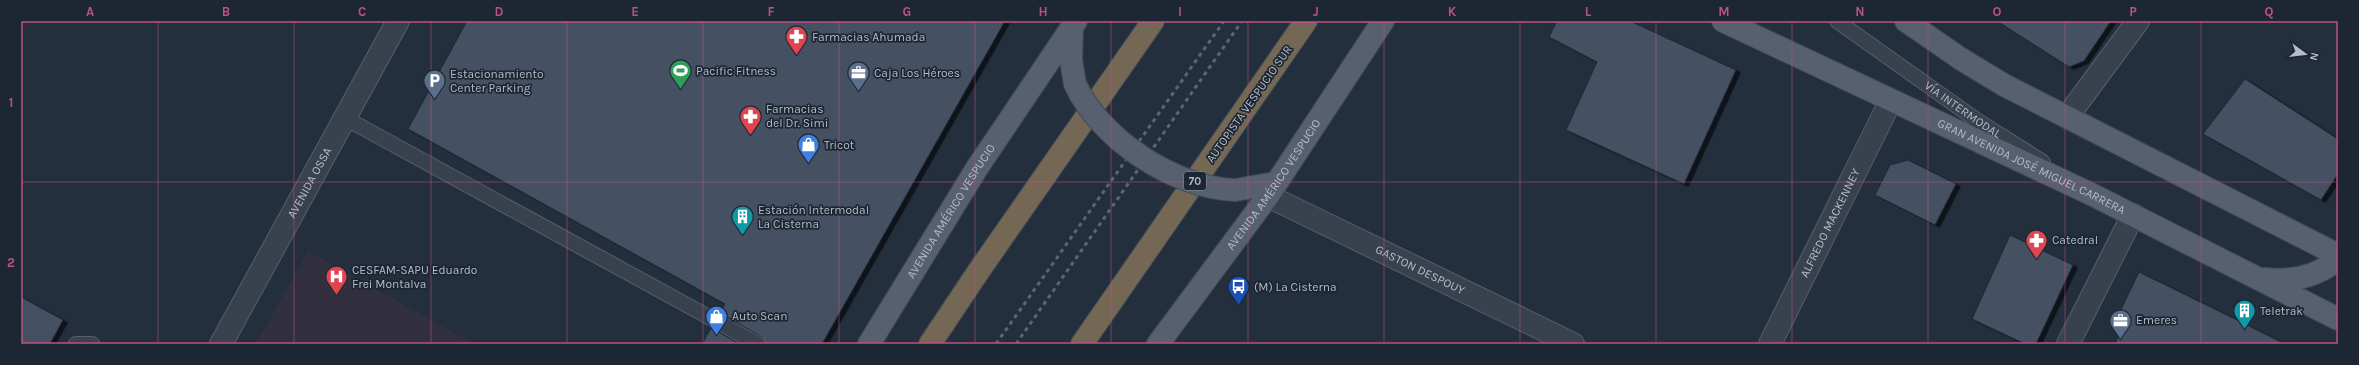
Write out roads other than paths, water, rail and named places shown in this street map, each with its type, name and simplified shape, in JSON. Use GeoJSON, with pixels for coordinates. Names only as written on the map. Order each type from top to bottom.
{"type":"FeatureCollection","features":[{"type":"Feature","properties":{"kind":"highway"},"geometry":{"type":"LineString","coordinates":[[930,344],[978,272],[1153,21]]}},
{"type":"Feature","properties":{"kind":"highway","name":"AUTOPISTA VESPUCIO SUR"},"geometry":{"type":"LineString","coordinates":[[1082,344],[1306,21]]}},
{"type":"Feature","properties":{"kind":"main road","name":"AVENIDA AMÉRICO VESPUCIO"},"geometry":{"type":"LineString","coordinates":[[1158,344],[1272,189],[1383,21]]}},
{"type":"Feature","properties":{"kind":"main road","name":"GRAN AVENIDA JOSÉ MIGUEL CARRERA"},"geometry":{"type":"LineString","coordinates":[[1723,21],[1890,102],[2091,194],[2338,319]]}},
{"type":"Feature","properties":{"kind":"main road"},"geometry":{"type":"LineString","coordinates":[[1906,21],[1961,59],[2004,84],[2338,255]]}},
{"type":"Feature","properties":{"kind":"main road","name":"AVENIDA AMÉRICO VESPUCIO"},"geometry":{"type":"LineString","coordinates":[[869,344],[977,168],[1074,24]]}},
{"type":"Feature","properties":{"kind":"main road"},"geometry":{"type":"LineString","coordinates":[[1074,24],[1071,60],[1075,84],[1082,100],[1104,126],[1162,169],[1191,183],[1211,188],[1235,190],[1272,189]]}},
{"type":"Feature","properties":{"kind":"main road"},"geometry":{"type":"LineString","coordinates":[[2259,279],[2294,279],[2320,271],[2338,259]]}},
{"type":"Feature","properties":{"kind":"street","name":"AVENIDA OSSA"},"geometry":{"type":"LineString","coordinates":[[221,344],[398,21]]}},
{"type":"Feature","properties":{"kind":"street"},"geometry":{"type":"LineString","coordinates":[[2067,117],[2138,21]]}},
{"type":"Feature","properties":{"kind":"street","name":"ALFREDO MACKENNEY"},"geometry":{"type":"LineString","coordinates":[[1770,344],[1890,102]]}},
{"type":"Feature","properties":{"kind":"street","name":"GASTON DESPOUY"},"geometry":{"type":"LineString","coordinates":[[1272,189],[1573,344]]}},
{"type":"Feature","properties":{"kind":"street"},"geometry":{"type":"LineString","coordinates":[[2068,344],[2133,215]]}},
{"type":"Feature","properties":{"kind":"lane","name":"VÍA INTERMODAL"},"geometry":{"type":"LineString","coordinates":[[1837,21],[1978,121],[2091,194]]}},
{"type":"Feature","properties":{"kind":"lane"},"geometry":{"type":"LineString","coordinates":[[345,118],[758,344]]}},
{"type":"Feature","properties":{"kind":"lane"},"geometry":{"type":"LineString","coordinates":[[76,344],[92,344]]}},
{"type":"Feature","properties":{"kind":"railway"},"geometry":{"type":"LineString","coordinates":[[996,344],[1224,21]]}},
{"type":"Feature","properties":{"kind":"railway"},"geometry":{"type":"LineString","coordinates":[[1016,344],[1242,21]]}},
{"type":"Feature","properties":{"kind":"place","name":"Farmacias Ahumada"},"geometry":{"type":"Point","coordinates":[797,56]}},
{"type":"Feature","properties":{"kind":"place","name":"Pacific Fitness"},"geometry":{"type":"Point","coordinates":[680,90]}},
{"type":"Feature","properties":{"kind":"place","name":"Caja Los Héroes"},"geometry":{"type":"Point","coordinates":[858,92]}},
{"type":"Feature","properties":{"kind":"place","name":"Estacionamiento Center Parking"},"geometry":{"type":"Point","coordinates":[434,100]}},
{"type":"Feature","properties":{"kind":"place","name":"Farmacias del Dr. Simi"},"geometry":{"type":"Point","coordinates":[750,136]}},
{"type":"Feature","properties":{"kind":"place","name":"Tricot"},"geometry":{"type":"Point","coordinates":[808,164]}},
{"type":"Feature","properties":{"kind":"place","name":"Estación Intermodal La Cisterna"},"geometry":{"type":"Point","coordinates":[743,236]}},
{"type":"Feature","properties":{"kind":"place","name":"Catedral"},"geometry":{"type":"Point","coordinates":[2036,260]}},
{"type":"Feature","properties":{"kind":"place","name":"CESFAM-SAPU Eduardo Frei Montalva"},"geometry":{"type":"Point","coordinates":[336,296]}},
{"type":"Feature","properties":{"kind":"place","name":"(M) La Cisterna"},"geometry":{"type":"Point","coordinates":[1239,306]}},
{"type":"Feature","properties":{"kind":"place","name":"Teletrak"},"geometry":{"type":"Point","coordinates":[2245,330]}},
{"type":"Feature","properties":{"kind":"place","name":"Auto Scan"},"geometry":{"type":"Point","coordinates":[716,336]}},
{"type":"Feature","properties":{"kind":"place","name":"Emeres"},"geometry":{"type":"Point","coordinates":[2121,340]}}]}
